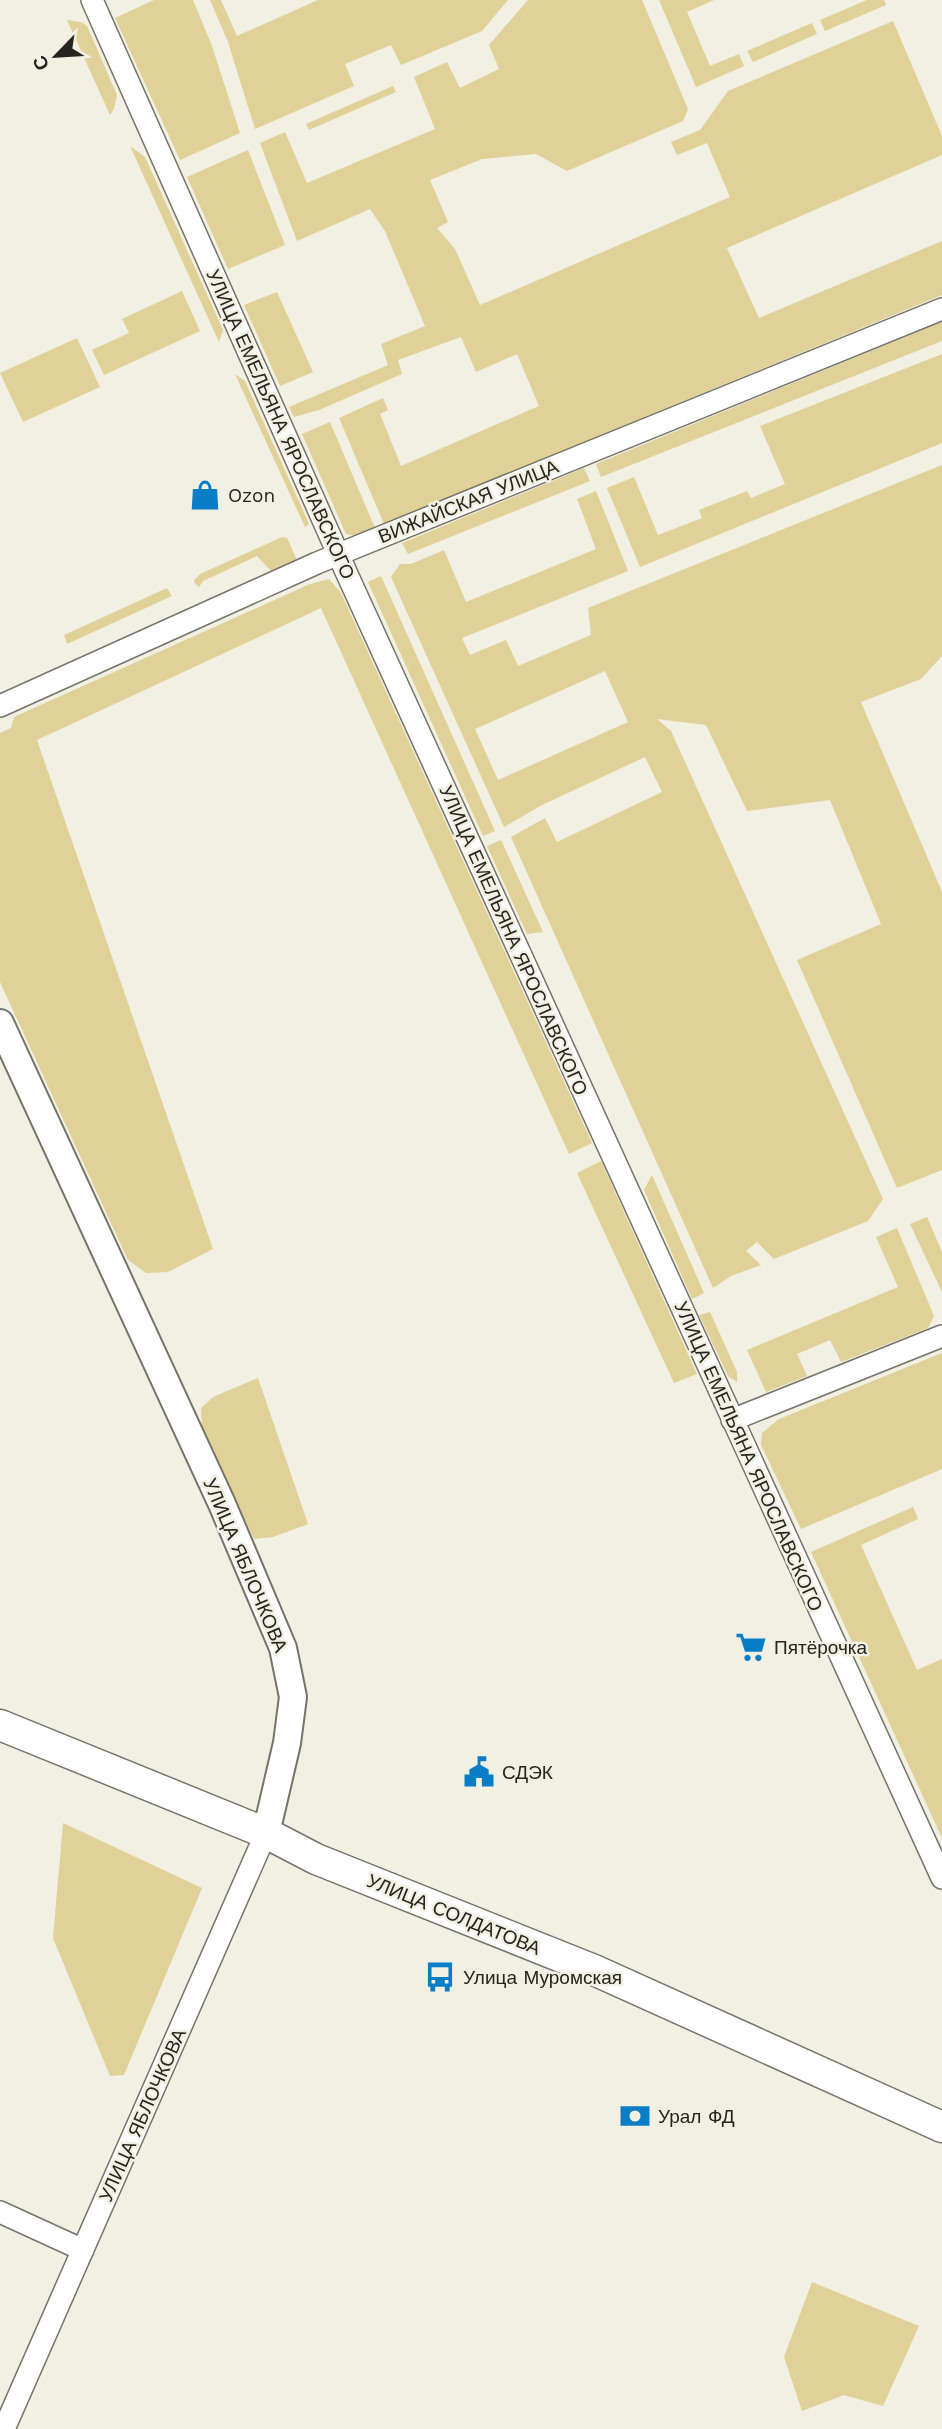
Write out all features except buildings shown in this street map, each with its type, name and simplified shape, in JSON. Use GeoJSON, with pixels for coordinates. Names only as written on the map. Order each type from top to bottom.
{"type":"FeatureCollection","features":[{"type":"Feature","properties":{"kind":"main road","name":"УЛИЦА СОЛДАТОВА"},"geometry":{"type":"LineString","coordinates":[[0,1725],[266,1833],[316,1859],[594,1970],[942,2127]]}},
{"type":"Feature","properties":{"kind":"street","name":"УЛИЦА ЕМЕЛЬЯНА ЯРОСЛАВСКОГО"},"geometry":{"type":"LineString","coordinates":[[92,0],[339,554],[942,1878]]}},
{"type":"Feature","properties":{"kind":"street","name":"ВИЖАЙСКАЯ УЛИЦА"},"geometry":{"type":"LineString","coordinates":[[0,706],[339,554],[942,309]]}},
{"type":"Feature","properties":{"kind":"street","name":"УЛИЦА ЯБЛОЧКОВА"},"geometry":{"type":"LineString","coordinates":[[0,1023],[222,1504],[283,1648],[293,1697],[287,1743],[266,1833],[4,2429]]}},
{"type":"Feature","properties":{"kind":"street"},"geometry":{"type":"LineString","coordinates":[[732,1420],[942,1336]]}},
{"type":"Feature","properties":{"kind":"street"},"geometry":{"type":"LineString","coordinates":[[0,2212],[82,2250]]}},
{"type":"Feature","properties":{"kind":"shaded area"},"geometry":{"type":"Polygon","coordinates":[[[154,0],[193,0],[212,46],[240,133],[180,160],[115,18],[154,0]]]}},
{"type":"Feature","properties":{"kind":"shaded area"},"geometry":{"type":"Polygon","coordinates":[[[210,0],[221,0],[237,36],[318,0],[508,0],[482,31],[401,65],[391,45],[345,64],[354,86],[255,129],[228,42],[210,0]]]}},
{"type":"Feature","properties":{"kind":"shaded area"},"geometry":{"type":"Polygon","coordinates":[[[528,0],[642,0],[688,109],[683,121],[567,171],[536,154],[482,159],[430,180],[448,222],[437,228],[455,249],[480,305],[730,197],[707,143],[677,155],[671,142],[700,130],[728,91],[893,21],[942,136],[942,155],[727,248],[759,318],[942,241],[942,295],[384,524],[339,418],[383,398],[388,410],[380,414],[401,466],[539,406],[517,354],[476,372],[461,337],[398,360],[402,374],[319,410],[294,417],[289,407],[388,365],[381,344],[425,326],[385,231],[370,209],[297,241],[260,143],[285,132],[307,183],[435,129],[414,77],[447,62],[460,88],[499,69],[489,45],[528,0]]]}},
{"type":"Feature","properties":{"kind":"shaded area"},"geometry":{"type":"Polygon","coordinates":[[[659,0],[714,0],[687,12],[710,66],[739,54],[744,66],[696,87],[659,0]]]}},
{"type":"Feature","properties":{"kind":"shaded area"},"geometry":{"type":"Polygon","coordinates":[[[867,0],[884,0],[886,5],[825,31],[820,20],[867,0]]]}},
{"type":"Feature","properties":{"kind":"shaded area"},"geometry":{"type":"Polygon","coordinates":[[[67,20],[81,22],[87,26],[117,95],[110,115],[67,20]]]}},
{"type":"Feature","properties":{"kind":"shaded area"},"geometry":{"type":"Polygon","coordinates":[[[812,23],[817,34],[753,62],[747,51],[812,23]]]}},
{"type":"Feature","properties":{"kind":"shaded area"},"geometry":{"type":"Polygon","coordinates":[[[393,86],[396,92],[309,130],[306,124],[393,86]]]}},
{"type":"Feature","properties":{"kind":"shaded area"},"geometry":{"type":"Polygon","coordinates":[[[130,146],[145,157],[223,330],[219,342],[130,146]]]}},
{"type":"Feature","properties":{"kind":"shaded area"},"geometry":{"type":"Polygon","coordinates":[[[248,150],[285,245],[228,269],[187,177],[248,150]]]}},
{"type":"Feature","properties":{"kind":"shaded area"},"geometry":{"type":"Polygon","coordinates":[[[182,291],[200,331],[104,375],[92,350],[129,333],[122,319],[182,291]]]}},
{"type":"Feature","properties":{"kind":"shaded area"},"geometry":{"type":"Polygon","coordinates":[[[277,292],[313,372],[280,386],[244,305],[277,292]]]}},
{"type":"Feature","properties":{"kind":"shaded area"},"geometry":{"type":"Polygon","coordinates":[[[942,322],[942,341],[601,477],[596,464],[942,322]]]}},
{"type":"Feature","properties":{"kind":"shaded area"},"geometry":{"type":"Polygon","coordinates":[[[77,338],[100,387],[23,422],[0,373],[77,338]]]}},
{"type":"Feature","properties":{"kind":"shaded area"},"geometry":{"type":"Polygon","coordinates":[[[942,354],[942,443],[640,567],[607,488],[634,477],[658,535],[702,518],[699,510],[747,491],[751,498],[785,484],[760,426],[942,354]]]}},
{"type":"Feature","properties":{"kind":"shaded area"},"geometry":{"type":"Polygon","coordinates":[[[235,374],[245,381],[309,524],[305,527],[235,374]]]}},
{"type":"Feature","properties":{"kind":"shaded area"},"geometry":{"type":"Polygon","coordinates":[[[330,422],[375,528],[357,536],[346,534],[302,434],[330,422]]]}},
{"type":"Feature","properties":{"kind":"shaded area"},"geometry":{"type":"Polygon","coordinates":[[[942,465],[942,656],[921,679],[861,702],[942,892],[942,1170],[897,1188],[797,960],[881,924],[830,800],[747,811],[706,725],[657,719],[671,731],[883,1199],[868,1221],[774,1259],[757,1242],[746,1251],[761,1265],[731,1276],[713,1288],[511,837],[545,818],[557,842],[662,792],[645,757],[542,805],[504,827],[391,577],[400,564],[411,564],[444,550],[466,602],[596,549],[577,499],[596,491],[628,571],[462,638],[470,655],[506,640],[518,666],[591,635],[588,608],[942,465]],[[605,671],[475,729],[498,780],[628,722],[605,671]]]}},
{"type":"Feature","properties":{"kind":"shaded area"},"geometry":{"type":"Polygon","coordinates":[[[584,468],[590,481],[408,554],[402,543],[584,468]]]}},
{"type":"Feature","properties":{"kind":"shaded area"},"geometry":{"type":"Polygon","coordinates":[[[282,537],[287,538],[297,560],[272,572],[257,556],[203,581],[199,587],[195,584],[194,580],[200,574],[282,537]]]}},
{"type":"Feature","properties":{"kind":"shaded area"},"geometry":{"type":"Polygon","coordinates":[[[381,576],[495,831],[483,836],[368,582],[381,576]]]}},
{"type":"Feature","properties":{"kind":"shaded area"},"geometry":{"type":"Polygon","coordinates":[[[329,579],[341,593],[592,1143],[569,1154],[321,608],[37,740],[213,1249],[168,1272],[146,1273],[128,1260],[0,982],[0,733],[11,728],[14,717],[310,584],[329,579]]]}},
{"type":"Feature","properties":{"kind":"shaded area"},"geometry":{"type":"Polygon","coordinates":[[[167,588],[172,596],[67,644],[64,635],[167,588]]]}},
{"type":"Feature","properties":{"kind":"shaded area"},"geometry":{"type":"Polygon","coordinates":[[[501,840],[543,932],[527,934],[487,846],[501,840]]]}},
{"type":"Feature","properties":{"kind":"shaded area"},"geometry":{"type":"Polygon","coordinates":[[[601,1161],[697,1374],[674,1383],[577,1173],[601,1161]]]}},
{"type":"Feature","properties":{"kind":"shaded area"},"geometry":{"type":"Polygon","coordinates":[[[652,1175],[704,1293],[692,1299],[644,1190],[652,1175]]]}},
{"type":"Feature","properties":{"kind":"shaded area"},"geometry":{"type":"Polygon","coordinates":[[[927,1217],[942,1252],[942,1292],[910,1224],[927,1217]]]}},
{"type":"Feature","properties":{"kind":"shaded area"},"geometry":{"type":"Polygon","coordinates":[[[897,1228],[934,1316],[928,1328],[841,1362],[830,1340],[797,1354],[807,1376],[766,1392],[747,1350],[898,1287],[876,1237],[897,1228]]]}},
{"type":"Feature","properties":{"kind":"shaded area"},"geometry":{"type":"Polygon","coordinates":[[[710,1312],[737,1372],[737,1382],[728,1376],[699,1315],[710,1312]]]}},
{"type":"Feature","properties":{"kind":"shaded area"},"geometry":{"type":"Polygon","coordinates":[[[942,1353],[942,1469],[801,1529],[761,1445],[762,1433],[779,1419],[942,1353]]]}},
{"type":"Feature","properties":{"kind":"shaded area"},"geometry":{"type":"Polygon","coordinates":[[[258,1378],[308,1524],[273,1537],[254,1539],[202,1428],[201,1408],[213,1397],[258,1378]]]}},
{"type":"Feature","properties":{"kind":"shaded area"},"geometry":{"type":"Polygon","coordinates":[[[913,1507],[918,1519],[861,1545],[917,1670],[942,1659],[942,1838],[811,1552],[913,1507]]]}},
{"type":"Feature","properties":{"kind":"shaded area"},"geometry":{"type":"Polygon","coordinates":[[[63,1823],[202,1888],[124,2075],[110,2076],[53,1938],[63,1823]]]}},
{"type":"Feature","properties":{"kind":"shaded area"},"geometry":{"type":"Polygon","coordinates":[[[812,2282],[919,2326],[883,2406],[844,2395],[802,2411],[784,2357],[812,2282]]]}},
{"type":"Feature","properties":{"kind":"place","name":"Ozon"},"geometry":{"type":"Point","coordinates":[205,495]}},
{"type":"Feature","properties":{"kind":"place","name":"Пятёрочка"},"geometry":{"type":"Point","coordinates":[751,1647]}},
{"type":"Feature","properties":{"kind":"place","name":"СДЭК"},"geometry":{"type":"Point","coordinates":[479,1772]}},
{"type":"Feature","properties":{"kind":"place","name":"Улица Муромская"},"geometry":{"type":"Point","coordinates":[440,1977]}},
{"type":"Feature","properties":{"kind":"place","name":"Урал ФД"},"geometry":{"type":"Point","coordinates":[635,2116]}}]}
